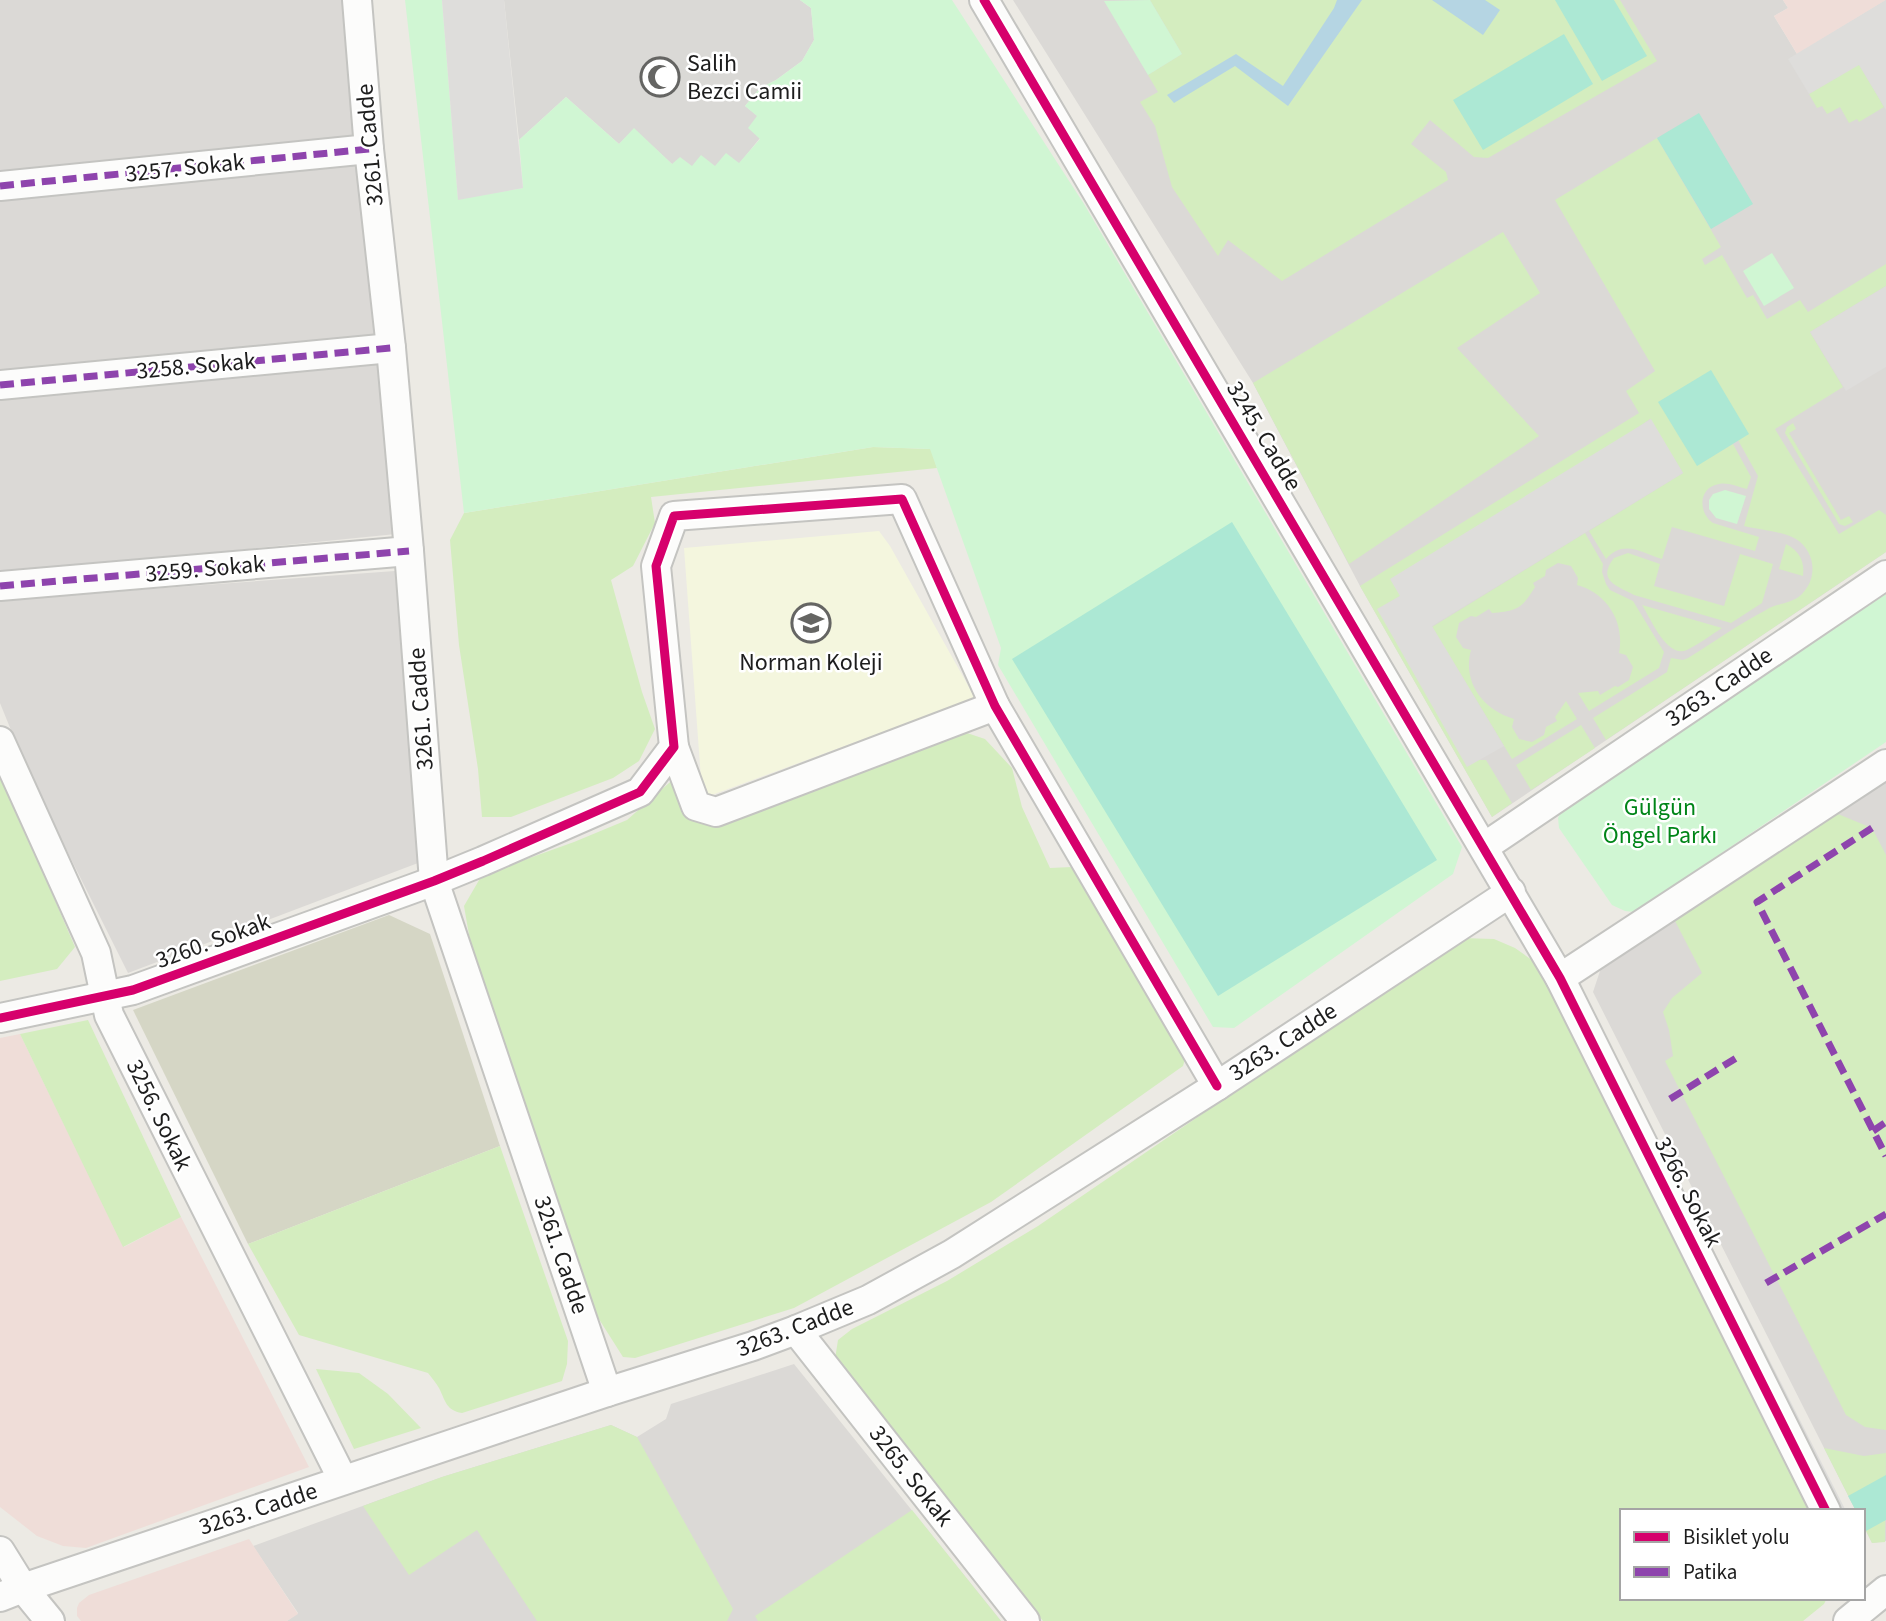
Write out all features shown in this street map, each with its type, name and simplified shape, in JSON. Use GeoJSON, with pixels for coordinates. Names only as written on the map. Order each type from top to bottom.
{"type":"FeatureCollection","features":[{"type":"Feature","properties":{"kind":"street","name":"3261. Cadde"},"geometry":{"type":"LineString","coordinates":[[357,0],[409,551],[434,881],[607,1392]]}},
{"type":"Feature","properties":{"kind":"street","name":"3245. Cadde"},"geometry":{"type":"LineString","coordinates":[[984,0],[1511,892]]}},
{"type":"Feature","properties":{"kind":"street","name":"3257. Sokak"},"geometry":{"type":"LineString","coordinates":[[0,186],[369,149]]}},
{"type":"Feature","properties":{"kind":"street","name":"3258. Sokak"},"geometry":{"type":"LineString","coordinates":[[0,385],[391,348]]}},
{"type":"Feature","properties":{"kind":"street"},"geometry":{"type":"LineString","coordinates":[[995,706],[716,812],[696,806],[674,747],[656,566],[674,516],[902,499],[995,706],[1217,1086]]}},
{"type":"Feature","properties":{"kind":"street","name":"3259. Sokak"},"geometry":{"type":"LineString","coordinates":[[0,586],[409,551]]}},
{"type":"Feature","properties":{"kind":"street","name":"3263. Cadde"},"geometry":{"type":"LineString","coordinates":[[1484,847],[1886,575]]}},
{"type":"Feature","properties":{"kind":"street","name":"3256. Sokak"},"geometry":{"type":"LineString","coordinates":[[0,741],[96,953],[109,1015],[343,1480]]}},
{"type":"Feature","properties":{"kind":"street","name":"3260. Sokak"},"geometry":{"type":"LineString","coordinates":[[0,1018],[133,990],[434,881],[640,792],[674,747]]}},
{"type":"Feature","properties":{"kind":"street"},"geometry":{"type":"LineString","coordinates":[[1560,978],[1886,764]]}},
{"type":"Feature","properties":{"kind":"street","name":"3263. Cadde"},"geometry":{"type":"LineString","coordinates":[[12,1592],[607,1392],[753,1346],[868,1300],[923,1271],[1217,1086],[1511,892]]}},
{"type":"Feature","properties":{"kind":"street","name":"3266. Sokak"},"geometry":{"type":"LineString","coordinates":[[1511,892],[1560,978],[1825,1509]]}},
{"type":"Feature","properties":{"kind":"street","name":"3265. Sokak"},"geometry":{"type":"LineString","coordinates":[[796,1330],[1025,1621]]}},
{"type":"Feature","properties":{"kind":"street"},"geometry":{"type":"LineString","coordinates":[[0,1551],[12,1592],[50,1621]]}},
{"type":"Feature","properties":{"kind":"street"},"geometry":{"type":"LineString","coordinates":[[1848,1621],[1874,1592]]}},
{"type":"Feature","properties":{"kind":"shaded area"},"geometry":{"type":"Polygon","coordinates":[[[0,0],[347,0],[396,534],[0,574],[0,0]]]}},
{"type":"Feature","properties":{"kind":"shaded area"},"geometry":{"type":"Polygon","coordinates":[[[442,0],[504,0],[523,188],[458,200],[442,0]]]}},
{"type":"Feature","properties":{"kind":"shaded area"},"geometry":{"type":"Polygon","coordinates":[[[504,0],[800,0],[811,8],[814,40],[802,61],[760,88],[745,106],[758,116],[760,138],[739,164],[692,167],[672,164],[634,129],[619,144],[566,97],[519,140],[504,0]]]}},
{"type":"Feature","properties":{"kind":"shaded area"},"geometry":{"type":"Polygon","coordinates":[[[1013,0],[1783,0],[1788,8],[1774,16],[1797,54],[1886,0],[1886,552],[1492,817],[1360,586],[1253,383],[1013,0]]]}},
{"type":"Feature","properties":{"kind":"shaded area"},"geometry":{"type":"Polygon","coordinates":[[[1783,0],[1886,0],[1797,54],[1774,16],[1788,8],[1783,0]]]}},
{"type":"Feature","properties":{"kind":"shaded area"},"geometry":{"type":"Polygon","coordinates":[[[1886,0],[1886,110],[1859,65],[1809,94],[1788,59],[1886,0]]]}},
{"type":"Feature","properties":{"kind":"shaded area"},"geometry":{"type":"Polygon","coordinates":[[[1886,286],[1886,367],[1846,391],[1810,332],[1886,286]]]}},
{"type":"Feature","properties":{"kind":"shaded area"},"geometry":{"type":"Polygon","coordinates":[[[1651,419],[1683,473],[1432,626],[1504,746],[1467,767],[1377,609],[1400,596],[1390,579],[1651,419]]]}},
{"type":"Feature","properties":{"kind":"shaded area","name":"Norman Koleji"},"geometry":{"type":"Polygon","coordinates":[[[879,531],[975,698],[709,796],[702,792],[684,548],[879,531]]]}},
{"type":"Feature","properties":{"kind":"shaded area"},"geometry":{"type":"Polygon","coordinates":[[[395,571],[418,863],[128,973],[30,777],[0,703],[0,600],[395,571]]]}},
{"type":"Feature","properties":{"kind":"shaded area"},"geometry":{"type":"Polygon","coordinates":[[[1886,776],[1886,1541],[1872,1543],[1865,1529],[1865,1509],[1855,1509],[1593,992],[1601,968],[1886,776]]]}},
{"type":"Feature","properties":{"kind":"shaded area"},"geometry":{"type":"Polygon","coordinates":[[[389,915],[430,934],[500,1146],[248,1244],[133,1010],[389,915]]]}},
{"type":"Feature","properties":{"kind":"shaded area"},"geometry":{"type":"Polygon","coordinates":[[[1584,994],[1845,1509],[1835,1509],[1576,999],[1584,994]]]}},
{"type":"Feature","properties":{"kind":"shaded area"},"geometry":{"type":"Polygon","coordinates":[[[20,1034],[124,1247],[181,1217],[309,1467],[86,1548],[63,1546],[37,1536],[0,1507],[0,1038],[20,1034]]]}},
{"type":"Feature","properties":{"kind":"shaded area"},"geometry":{"type":"Polygon","coordinates":[[[794,1364],[1001,1621],[287,1621],[298,1613],[253,1546],[442,1477],[611,1425],[637,1437],[666,1419],[671,1404],[794,1364]]]}},
{"type":"Feature","properties":{"kind":"shaded area"},"geometry":{"type":"Polygon","coordinates":[[[249,1539],[298,1614],[287,1621],[81,1621],[77,1616],[79,1603],[89,1595],[249,1539]]]}},
{"type":"Feature","properties":{"kind":"green space"},"geometry":{"type":"Polygon","coordinates":[[[405,0],[442,0],[458,199],[523,188],[519,140],[566,97],[619,144],[634,128],[672,164],[680,157],[692,166],[701,155],[715,166],[726,153],[739,163],[760,139],[748,128],[757,116],[745,106],[760,88],[802,61],[814,40],[811,8],[800,0],[952,0],[1084,204],[1462,847],[1453,874],[1234,1028],[1213,1027],[998,665],[1001,648],[930,449],[873,447],[464,513],[405,0]]]}},
{"type":"Feature","properties":{"kind":"green space"},"geometry":{"type":"Polygon","coordinates":[[[1150,0],[1620,0],[1657,61],[1488,158],[1474,157],[1430,120],[1411,144],[1446,172],[1448,180],[1282,281],[1228,240],[1218,256],[1172,187],[1155,126],[1140,102],[1158,92],[1148,75],[1182,54],[1150,0]]]}},
{"type":"Feature","properties":{"kind":"green space"},"geometry":{"type":"Polygon","coordinates":[[[1150,0],[1182,54],[1148,75],[1104,1],[1150,0]]]}},
{"type":"Feature","properties":{"kind":"green space"},"geometry":{"type":"Polygon","coordinates":[[[1555,0],[1614,0],[1647,56],[1602,81],[1555,0]]]}},
{"type":"Feature","properties":{"kind":"green space"},"geometry":{"type":"Polygon","coordinates":[[[1564,34],[1593,84],[1483,150],[1453,100],[1564,34]]]}},
{"type":"Feature","properties":{"kind":"green space"},"geometry":{"type":"Polygon","coordinates":[[[1859,64],[1884,107],[1859,122],[1857,119],[1849,123],[1840,107],[1827,114],[1822,106],[1817,108],[1809,94],[1859,64]]]}},
{"type":"Feature","properties":{"kind":"green space"},"geometry":{"type":"Polygon","coordinates":[[[1699,113],[1753,204],[1711,229],[1657,138],[1699,113]]]}},
{"type":"Feature","properties":{"kind":"green space"},"geometry":{"type":"Polygon","coordinates":[[[1657,138],[1721,247],[1702,259],[1705,265],[1722,255],[1747,298],[1753,295],[1767,319],[1800,300],[1808,312],[1886,264],[1886,286],[1810,332],[1843,387],[1775,429],[1839,534],[1879,510],[1886,515],[1886,552],[1606,740],[1593,718],[1667,672],[1671,658],[1688,658],[1756,615],[1797,598],[1806,589],[1812,574],[1808,551],[1796,539],[1778,532],[1744,526],[1758,476],[1738,440],[1749,433],[1697,465],[1733,444],[1751,477],[1747,489],[1726,484],[1712,486],[1704,495],[1703,507],[1708,519],[1713,523],[1759,537],[1755,551],[1672,527],[1662,559],[1626,549],[1613,553],[1606,559],[1589,531],[1683,473],[1650,419],[1378,609],[1479,760],[1486,760],[1512,803],[1492,817],[1360,586],[1639,413],[1626,391],[1655,371],[1555,200],[1657,138]]]}},
{"type":"Feature","properties":{"kind":"green space"},"geometry":{"type":"Polygon","coordinates":[[[1503,232],[1540,293],[1457,348],[1539,436],[1349,564],[1253,383],[1503,232]]]}},
{"type":"Feature","properties":{"kind":"green space"},"geometry":{"type":"Polygon","coordinates":[[[1772,253],[1794,288],[1764,306],[1743,271],[1772,253]]]}},
{"type":"Feature","properties":{"kind":"green space"},"geometry":{"type":"Polygon","coordinates":[[[1711,370],[1749,434],[1697,466],[1658,402],[1711,370]]]}},
{"type":"Feature","properties":{"kind":"green space"},"geometry":{"type":"Polygon","coordinates":[[[1793,423],[1796,429],[1789,433],[1841,520],[1849,516],[1853,522],[1845,526],[1839,524],[1785,433],[1787,427],[1793,423]]]}},
{"type":"Feature","properties":{"kind":"green space"},"geometry":{"type":"Polygon","coordinates":[[[873,447],[931,449],[937,468],[651,497],[655,523],[633,566],[611,580],[655,729],[639,761],[613,778],[511,817],[482,817],[478,769],[459,645],[450,540],[464,513],[873,447]]]}},
{"type":"Feature","properties":{"kind":"green space"},"geometry":{"type":"Polygon","coordinates":[[[1725,490],[1746,496],[1737,524],[1716,518],[1709,509],[1709,500],[1713,494],[1725,490]]]}},
{"type":"Feature","properties":{"kind":"green space"},"geometry":{"type":"Polygon","coordinates":[[[1232,522],[1437,860],[1218,996],[1012,659],[1232,522]]]}},
{"type":"Feature","properties":{"kind":"green space"},"geometry":{"type":"Polygon","coordinates":[[[1585,533],[1603,564],[1602,572],[1606,584],[1610,590],[1633,601],[1664,652],[1659,668],[1589,711],[1578,693],[1598,691],[1600,695],[1615,686],[1618,687],[1629,680],[1633,667],[1626,655],[1619,653],[1619,630],[1612,610],[1597,595],[1577,585],[1578,578],[1571,566],[1558,563],[1533,583],[1535,587],[1518,607],[1492,613],[1489,609],[1459,623],[1456,637],[1463,648],[1471,650],[1469,662],[1472,684],[1484,702],[1514,719],[1512,727],[1519,739],[1532,742],[1544,735],[1546,727],[1557,721],[1555,717],[1566,701],[1577,719],[1512,759],[1432,627],[1585,533]]]}},
{"type":"Feature","properties":{"kind":"green space"},"geometry":{"type":"Polygon","coordinates":[[[1786,544],[1800,557],[1803,576],[1779,569],[1786,544]]]}},
{"type":"Feature","properties":{"kind":"green space"},"geometry":{"type":"Polygon","coordinates":[[[1628,553],[1660,564],[1654,586],[1724,606],[1740,554],[1773,564],[1762,603],[1731,623],[1634,595],[1611,582],[1607,572],[1609,566],[1614,558],[1628,553]]]}},
{"type":"Feature","properties":{"kind":"green space","name":"Gülgün Öngel Parkı"},"geometry":{"type":"Polygon","coordinates":[[[1886,594],[1886,742],[1634,912],[1612,905],[1559,828],[1558,818],[1561,812],[1886,594]]]}},
{"type":"Feature","properties":{"kind":"green space"},"geometry":{"type":"Polygon","coordinates":[[[1642,605],[1722,628],[1687,650],[1673,649],[1660,636],[1642,605]]]}},
{"type":"Feature","properties":{"kind":"green space"},"geometry":{"type":"Polygon","coordinates":[[[1581,725],[1595,748],[1531,790],[1516,765],[1581,725]]]}},
{"type":"Feature","properties":{"kind":"green space"},"geometry":{"type":"Polygon","coordinates":[[[955,729],[985,739],[1012,768],[1022,807],[1050,868],[1072,867],[1187,1052],[1183,1066],[991,1202],[794,1308],[635,1358],[623,1357],[597,1316],[477,981],[464,906],[482,875],[627,820],[677,776],[684,810],[955,729]]]}},
{"type":"Feature","properties":{"kind":"green space"},"geometry":{"type":"Polygon","coordinates":[[[0,772],[75,947],[57,969],[0,981],[0,772]]]}},
{"type":"Feature","properties":{"kind":"green space"},"geometry":{"type":"Polygon","coordinates":[[[1833,812],[1872,828],[1886,855],[1886,1430],[1865,1427],[1846,1415],[1665,1061],[1673,1056],[1663,1012],[1672,998],[1702,973],[1674,919],[1833,812]]]}},
{"type":"Feature","properties":{"kind":"green space"},"geometry":{"type":"Polygon","coordinates":[[[1460,938],[1494,939],[1515,948],[1536,963],[1561,1005],[1677,1244],[1813,1509],[1620,1509],[1620,1600],[1826,1600],[1803,1621],[1043,1621],[835,1359],[838,1340],[852,1329],[947,1281],[1038,1226],[1460,938]]]}},
{"type":"Feature","properties":{"kind":"green space"},"geometry":{"type":"Polygon","coordinates":[[[88,1020],[181,1217],[123,1247],[20,1034],[88,1020]]]}},
{"type":"Feature","properties":{"kind":"green space"},"geometry":{"type":"Polygon","coordinates":[[[500,1146],[568,1341],[567,1364],[562,1381],[462,1413],[450,1407],[428,1373],[299,1335],[248,1244],[500,1146]]]}},
{"type":"Feature","properties":{"kind":"green space"},"geometry":{"type":"Polygon","coordinates":[[[316,1369],[359,1373],[388,1394],[421,1428],[354,1449],[316,1369]]]}},
{"type":"Feature","properties":{"kind":"green space"},"geometry":{"type":"Polygon","coordinates":[[[611,1425],[637,1437],[733,1609],[727,1621],[537,1621],[477,1530],[409,1575],[363,1506],[442,1477],[611,1425]]]}},
{"type":"Feature","properties":{"kind":"green space"},"geometry":{"type":"Polygon","coordinates":[[[1824,1448],[1864,1456],[1886,1453],[1885,1542],[1872,1543],[1865,1529],[1865,1509],[1855,1509],[1824,1448]]]}},
{"type":"Feature","properties":{"kind":"green space"},"geometry":{"type":"Polygon","coordinates":[[[1886,1475],[1886,1520],[1866,1531],[1865,1509],[1855,1509],[1848,1496],[1886,1475]]]}},
{"type":"Feature","properties":{"kind":"green space"},"geometry":{"type":"Polygon","coordinates":[[[912,1510],[1001,1621],[758,1621],[755,1616],[912,1510]]]}},
{"type":"Feature","properties":{"kind":"water"},"geometry":{"type":"Polygon","coordinates":[[[1337,0],[1362,0],[1288,106],[1235,66],[1174,103],[1167,95],[1236,54],[1283,86],[1337,0]]]}},
{"type":"Feature","properties":{"kind":"water"},"geometry":{"type":"Polygon","coordinates":[[[1432,0],[1485,0],[1500,10],[1483,35],[1432,0]]]}},
{"type":"Feature","properties":{"kind":"marked path"},"geometry":{"type":"LineString","coordinates":[[0,186],[369,149]]}},
{"type":"Feature","properties":{"kind":"marked path"},"geometry":{"type":"LineString","coordinates":[[0,385],[391,348]]}},
{"type":"Feature","properties":{"kind":"marked path"},"geometry":{"type":"LineString","coordinates":[[0,586],[409,551]]}},
{"type":"Feature","properties":{"kind":"marked path"},"geometry":{"type":"LineString","coordinates":[[1872,828],[1757,902],[1886,1156]]}},
{"type":"Feature","properties":{"kind":"marked path"},"geometry":{"type":"LineString","coordinates":[[1670,1099],[1741,1055]]}},
{"type":"Feature","properties":{"kind":"marked path"},"geometry":{"type":"LineString","coordinates":[[1873,1131],[1886,1122]]}},
{"type":"Feature","properties":{"kind":"marked path"},"geometry":{"type":"LineString","coordinates":[[1766,1283],[1886,1214]]}},
{"type":"Feature","properties":{"kind":"cycle path"},"geometry":{"type":"LineString","coordinates":[[984,0],[1560,978],[1825,1509]]}},
{"type":"Feature","properties":{"kind":"cycle path"},"geometry":{"type":"LineString","coordinates":[[0,1018],[133,990],[434,881],[640,792],[674,747],[656,566],[674,516],[902,499],[995,706],[1217,1086]]}},
{"type":"Feature","properties":{"kind":"place","name":"Salih Bezci Camii"},"geometry":{"type":"Point","coordinates":[660,77]}},
{"type":"Feature","properties":{"kind":"place","name":"Norman Koleji"},"geometry":{"type":"Point","coordinates":[811,623]}}]}
